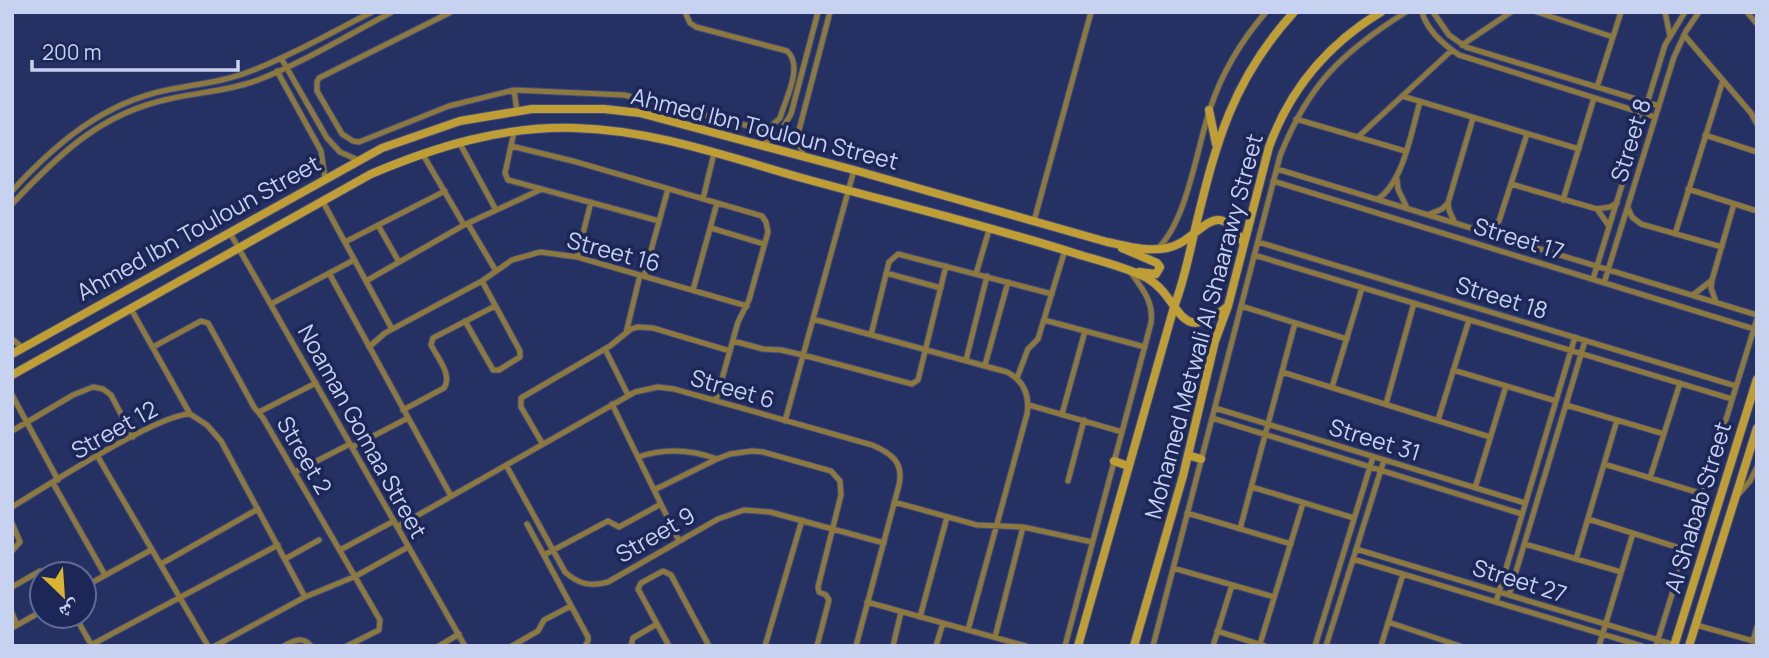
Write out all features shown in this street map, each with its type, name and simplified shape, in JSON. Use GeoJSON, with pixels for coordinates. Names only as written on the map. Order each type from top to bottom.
{"type":"FeatureCollection","features":[{"type":"Feature","properties":{"kind":"street"},"geometry":{"type":"LineString","coordinates":[[12,191],[58,144],[102,114],[154,94],[228,79],[281,58],[372,12]]}},
{"type":"Feature","properties":{"kind":"street"},"geometry":{"type":"LineString","coordinates":[[12,204],[74,143],[106,122],[135,109],[168,99],[241,86],[286,67],[392,12]]}},
{"type":"Feature","properties":{"kind":"street"},"geometry":{"type":"LineString","coordinates":[[451,12],[319,78],[317,91],[342,134],[353,141],[366,141],[417,117],[514,90],[624,95],[761,129],[775,124],[780,118],[795,68],[788,51],[696,27],[690,23],[685,12]]}},
{"type":"Feature","properties":{"kind":"street"},"geometry":{"type":"LineString","coordinates":[[762,145],[779,134],[791,114],[818,12]]}},
{"type":"Feature","properties":{"kind":"street"},"geometry":{"type":"LineString","coordinates":[[804,157],[798,141],[799,131],[830,12]]}},
{"type":"Feature","properties":{"kind":"street"},"geometry":{"type":"LineString","coordinates":[[1034,221],[1091,12]]}},
{"type":"Feature","properties":{"kind":"street"},"geometry":{"type":"LineString","coordinates":[[1156,250],[1174,228],[1209,110],[1231,60],[1266,12]]}},
{"type":"Feature","properties":{"kind":"street","name":"Mohamed Metwali Al Shaarawy Street"},"geometry":{"type":"LineString","coordinates":[[1080,643],[1128,466],[1187,271],[1216,148],[1242,82],[1259,55],[1294,12]]}},
{"type":"Feature","properties":{"kind":"street","name":"Mohamed Metwali Al Shaarawy Street"},"geometry":{"type":"LineString","coordinates":[[1134,646],[1188,455],[1215,341],[1228,306],[1269,147],[1287,105],[1305,78],[1344,38],[1381,12]]}},
{"type":"Feature","properties":{"kind":"street"},"geometry":{"type":"LineString","coordinates":[[1153,646],[1273,181],[1296,118],[1333,67],[1372,33],[1406,12]]}},
{"type":"Feature","properties":{"kind":"street"},"geometry":{"type":"LineString","coordinates":[[1422,12],[1434,33],[1452,50],[1472,60],[1656,117]]}},
{"type":"Feature","properties":{"kind":"street"},"geometry":{"type":"LineString","coordinates":[[1433,12],[1449,35],[1462,45],[1659,106]]}},
{"type":"Feature","properties":{"kind":"street"},"geometry":{"type":"LineString","coordinates":[[1462,45],[1511,12]]}},
{"type":"Feature","properties":{"kind":"street"},"geometry":{"type":"LineString","coordinates":[[1537,12],[1613,37]]}},
{"type":"Feature","properties":{"kind":"street"},"geometry":{"type":"LineString","coordinates":[[1597,87],[1621,12]]}},
{"type":"Feature","properties":{"kind":"street"},"geometry":{"type":"LineString","coordinates":[[1665,12],[1670,37]]}},
{"type":"Feature","properties":{"kind":"street","name":"Street 8"},"geometry":{"type":"LineString","coordinates":[[1593,279],[1670,37],[1685,12]]}},
{"type":"Feature","properties":{"kind":"street","name":"Street 8"},"geometry":{"type":"LineString","coordinates":[[1604,283],[1674,57],[1699,12]]}},
{"type":"Feature","properties":{"kind":"street"},"geometry":{"type":"LineString","coordinates":[[1747,12],[1757,24]]}},
{"type":"Feature","properties":{"kind":"street"},"geometry":{"type":"LineString","coordinates":[[1684,35],[1751,113],[1757,124]]}},
{"type":"Feature","properties":{"kind":"street"},"geometry":{"type":"LineString","coordinates":[[1358,137],[1452,50]]}},
{"type":"Feature","properties":{"kind":"street"},"geometry":{"type":"LineString","coordinates":[[281,58],[332,145],[348,157],[358,160]]}},
{"type":"Feature","properties":{"kind":"street"},"geometry":{"type":"LineString","coordinates":[[272,62],[321,151],[325,178]]}},
{"type":"Feature","properties":{"kind":"street"},"geometry":{"type":"LineString","coordinates":[[1675,233],[1723,80]]}},
{"type":"Feature","properties":{"kind":"street"},"geometry":{"type":"LineString","coordinates":[[291,96],[293,88],[298,87]]}},
{"type":"Feature","properties":{"kind":"street"},"geometry":{"type":"LineString","coordinates":[[514,90],[517,111]]}},
{"type":"Feature","properties":{"kind":"street"},"geometry":{"type":"LineString","coordinates":[[1402,96],[1579,149]]}},
{"type":"Feature","properties":{"kind":"street"},"geometry":{"type":"LineString","coordinates":[[1563,200],[1594,98]]}},
{"type":"Feature","properties":{"kind":"street"},"geometry":{"type":"LineString","coordinates":[[1378,199],[1397,179],[1420,102]]}},
{"type":"Feature","properties":{"kind":"street","name":"Ahmed Ibn Touloun Street"},"geometry":{"type":"LineString","coordinates":[[12,354],[382,148],[460,121],[517,111],[568,107],[640,113],[1107,242],[1156,250]]}},
{"type":"Feature","properties":{"kind":"street"},"geometry":{"type":"LineString","coordinates":[[1209,110],[1216,148]]}},
{"type":"Feature","properties":{"kind":"street"},"geometry":{"type":"LineString","coordinates":[[102,114],[106,122]]}},
{"type":"Feature","properties":{"kind":"street"},"geometry":{"type":"LineString","coordinates":[[1296,118],[1405,151]]}},
{"type":"Feature","properties":{"kind":"street"},"geometry":{"type":"LineString","coordinates":[[1456,223],[1448,203],[1473,118]]}},
{"type":"Feature","properties":{"kind":"street","name":"Ahmed Ibn Touloun Street"},"geometry":{"type":"LineString","coordinates":[[12,375],[371,174],[422,152],[514,131],[575,128],[648,136],[1065,250],[1129,271],[1155,285],[1188,321],[1202,323],[1214,318],[1228,306]]}},
{"type":"Feature","properties":{"kind":"street"},"geometry":{"type":"LineString","coordinates":[[514,131],[506,178],[659,221]]}},
{"type":"Feature","properties":{"kind":"street"},"geometry":{"type":"LineString","coordinates":[[1483,232],[1490,230],[1499,221],[1527,134]]}},
{"type":"Feature","properties":{"kind":"street"},"geometry":{"type":"LineString","coordinates":[[1705,135],[1757,152]]}},
{"type":"Feature","properties":{"kind":"street"},"geometry":{"type":"LineString","coordinates":[[459,142],[496,210]]}},
{"type":"Feature","properties":{"kind":"street"},"geometry":{"type":"LineString","coordinates":[[321,151],[328,150],[332,145]]}},
{"type":"Feature","properties":{"kind":"street"},"geometry":{"type":"LineString","coordinates":[[511,145],[762,216],[768,229],[747,306],[739,318],[716,400]]}},
{"type":"Feature","properties":{"kind":"street"},"geometry":{"type":"LineString","coordinates":[[422,152],[496,271]]}},
{"type":"Feature","properties":{"kind":"street"},"geometry":{"type":"LineString","coordinates":[[702,199],[714,153]]}},
{"type":"Feature","properties":{"kind":"street","name":"Street 17"},"geometry":{"type":"LineString","coordinates":[[1277,169],[1716,302],[1757,317]]}},
{"type":"Feature","properties":{"kind":"street"},"geometry":{"type":"LineString","coordinates":[[785,421],[854,170]]}},
{"type":"Feature","properties":{"kind":"street"},"geometry":{"type":"LineString","coordinates":[[1397,179],[1407,208]]}},
{"type":"Feature","properties":{"kind":"street","name":"Street 17"},"geometry":{"type":"LineString","coordinates":[[1273,181],[1754,329]]}},
{"type":"Feature","properties":{"kind":"street"},"geometry":{"type":"LineString","coordinates":[[1511,184],[1597,209],[1611,207],[1616,203]]}},
{"type":"Feature","properties":{"kind":"street"},"geometry":{"type":"LineString","coordinates":[[366,281],[466,224],[542,189]]}},
{"type":"Feature","properties":{"kind":"street"},"geometry":{"type":"LineString","coordinates":[[625,334],[668,189]]}},
{"type":"Feature","properties":{"kind":"street"},"geometry":{"type":"LineString","coordinates":[[1688,190],[1757,211]]}},
{"type":"Feature","properties":{"kind":"street"},"geometry":{"type":"LineString","coordinates":[[345,242],[445,191]]}},
{"type":"Feature","properties":{"kind":"street"},"geometry":{"type":"LineString","coordinates":[[323,202],[392,329]]}},
{"type":"Feature","properties":{"kind":"street"},"geometry":{"type":"LineString","coordinates":[[577,257],[591,202]]}},
{"type":"Feature","properties":{"kind":"street"},"geometry":{"type":"LineString","coordinates":[[693,290],[717,203]]}},
{"type":"Feature","properties":{"kind":"street"},"geometry":{"type":"LineString","coordinates":[[1427,214],[1448,203]]}},
{"type":"Feature","properties":{"kind":"street"},"geometry":{"type":"LineString","coordinates":[[1716,302],[1712,296],[1712,280],[1734,204]]}},
{"type":"Feature","properties":{"kind":"street"},"geometry":{"type":"LineString","coordinates":[[1628,206],[1632,217],[1641,224]]}},
{"type":"Feature","properties":{"kind":"street"},"geometry":{"type":"LineString","coordinates":[[1597,209],[1609,228]]}},
{"type":"Feature","properties":{"kind":"street"},"geometry":{"type":"LineString","coordinates":[[1156,250],[1181,243],[1208,221],[1217,219],[1226,221],[1244,244]]}},
{"type":"Feature","properties":{"kind":"street"},"geometry":{"type":"LineString","coordinates":[[1499,221],[1506,238]]}},
{"type":"Feature","properties":{"kind":"street"},"geometry":{"type":"LineString","coordinates":[[1634,224],[1721,247]]}},
{"type":"Feature","properties":{"kind":"street"},"geometry":{"type":"LineString","coordinates":[[378,225],[399,262]]}},
{"type":"Feature","properties":{"kind":"street"},"geometry":{"type":"LineString","coordinates":[[1620,231],[1626,227]]}},
{"type":"Feature","properties":{"kind":"street"},"geometry":{"type":"LineString","coordinates":[[711,228],[764,244]]}},
{"type":"Feature","properties":{"kind":"street"},"geometry":{"type":"LineString","coordinates":[[976,274],[989,230]]}},
{"type":"Feature","properties":{"kind":"street","name":"Noaman Gomaa Street"},"geometry":{"type":"LineString","coordinates":[[230,233],[465,646]]}},
{"type":"Feature","properties":{"kind":"street"},"geometry":{"type":"LineString","coordinates":[[1107,242],[1157,263],[1160,267],[1154,274],[1129,271]]}},
{"type":"Feature","properties":{"kind":"street","name":"Street 18"},"geometry":{"type":"LineString","coordinates":[[1258,242],[1736,386]]}},
{"type":"Feature","properties":{"kind":"street"},"geometry":{"type":"LineString","coordinates":[[1017,378],[1026,352],[1038,340],[1065,250]]}},
{"type":"Feature","properties":{"kind":"street","name":"Street 16"},"geometry":{"type":"LineString","coordinates":[[369,347],[392,329],[482,281],[512,260],[531,254],[550,252],[577,257],[747,306]]}},
{"type":"Feature","properties":{"kind":"street"},"geometry":{"type":"LineString","coordinates":[[871,335],[890,259],[898,254],[1052,293]]}},
{"type":"Feature","properties":{"kind":"street","name":"Street 18"},"geometry":{"type":"LineString","coordinates":[[1254,255],[1732,399]]}},
{"type":"Feature","properties":{"kind":"street"},"geometry":{"type":"LineString","coordinates":[[271,304],[354,260]]}},
{"type":"Feature","properties":{"kind":"street"},"geometry":{"type":"LineString","coordinates":[[733,341],[803,355],[910,384],[918,380],[946,266]]}},
{"type":"Feature","properties":{"kind":"street"},"geometry":{"type":"LineString","coordinates":[[1065,646],[1151,323],[1151,306],[1129,271]]}},
{"type":"Feature","properties":{"kind":"street"},"geometry":{"type":"LineString","coordinates":[[886,273],[941,288]]}},
{"type":"Feature","properties":{"kind":"street"},"geometry":{"type":"LineString","coordinates":[[329,274],[451,496]]}},
{"type":"Feature","properties":{"kind":"street"},"geometry":{"type":"LineString","coordinates":[[965,360],[987,276]]}},
{"type":"Feature","properties":{"kind":"street"},"geometry":{"type":"LineString","coordinates":[[1693,295],[1712,280]]}},
{"type":"Feature","properties":{"kind":"street"},"geometry":{"type":"LineString","coordinates":[[465,321],[491,369],[499,370],[517,360],[521,353],[482,281]]}},
{"type":"Feature","properties":{"kind":"street"},"geometry":{"type":"LineString","coordinates":[[985,365],[1008,282]]}},
{"type":"Feature","properties":{"kind":"street"},"geometry":{"type":"LineString","coordinates":[[1332,387],[1362,288]]}},
{"type":"Feature","properties":{"kind":"street"},"geometry":{"type":"LineString","coordinates":[[1387,404],[1414,303]]}},
{"type":"Feature","properties":{"kind":"street"},"geometry":{"type":"LineString","coordinates":[[403,410],[446,386],[448,376],[431,342],[433,338],[495,306]]}},
{"type":"Feature","properties":{"kind":"street"},"geometry":{"type":"LineString","coordinates":[[1241,306],[1346,339]]}},
{"type":"Feature","properties":{"kind":"street"},"geometry":{"type":"LineString","coordinates":[[131,309],[190,414]]}},
{"type":"Feature","properties":{"kind":"street"},"geometry":{"type":"LineString","coordinates":[[1657,643],[1757,317]]}},
{"type":"Feature","properties":{"kind":"street"},"geometry":{"type":"LineString","coordinates":[[813,318],[985,365],[1017,378],[1026,389],[1029,405],[968,630]]}},
{"type":"Feature","properties":{"kind":"street"},"geometry":{"type":"LineString","coordinates":[[1044,320],[1145,347]]}},
{"type":"Feature","properties":{"kind":"street"},"geometry":{"type":"LineString","coordinates":[[1438,420],[1469,320]]}},
{"type":"Feature","properties":{"kind":"street","name":"Street 2"},"geometry":{"type":"LineString","coordinates":[[153,347],[201,321],[208,323],[254,407],[356,576],[381,625],[379,630],[347,646]]}},
{"type":"Feature","properties":{"kind":"street"},"geometry":{"type":"LineString","coordinates":[[1240,529],[1296,323]]}},
{"type":"Feature","properties":{"kind":"street"},"geometry":{"type":"LineString","coordinates":[[542,443],[521,407],[522,398],[638,327],[645,326],[730,351]]}},
{"type":"Feature","properties":{"kind":"street"},"geometry":{"type":"LineString","coordinates":[[1062,414],[1085,331]]}},
{"type":"Feature","properties":{"kind":"street"},"geometry":{"type":"LineString","coordinates":[[1496,602],[1575,337]]}},
{"type":"Feature","properties":{"kind":"street"},"geometry":{"type":"LineString","coordinates":[[12,339],[23,348]]}},
{"type":"Feature","properties":{"kind":"street"},"geometry":{"type":"LineString","coordinates":[[1507,605],[1585,341]]}},
{"type":"Feature","properties":{"kind":"street"},"geometry":{"type":"LineString","coordinates":[[605,349],[628,395]]}},
{"type":"Feature","properties":{"kind":"street"},"geometry":{"type":"LineString","coordinates":[[1453,370],[1556,401]]}},
{"type":"Feature","properties":{"kind":"street"},"geometry":{"type":"LineString","coordinates":[[1282,372],[1490,437]]}},
{"type":"Feature","properties":{"kind":"street","name":"Al Shabab Street"},"geometry":{"type":"LineString","coordinates":[[1675,645],[1757,379]]}},
{"type":"Feature","properties":{"kind":"street"},"geometry":{"type":"LineString","coordinates":[[259,412],[316,383]]}},
{"type":"Feature","properties":{"kind":"street"},"geometry":{"type":"LineString","coordinates":[[1650,478],[1680,383]]}},
{"type":"Feature","properties":{"kind":"street"},"geometry":{"type":"LineString","coordinates":[[1475,488],[1506,386]]}},
{"type":"Feature","properties":{"kind":"street"},"geometry":{"type":"LineString","coordinates":[[12,431],[93,387],[103,389],[111,395],[133,437]]}},
{"type":"Feature","properties":{"kind":"street","name":"Street 6"},"geometry":{"type":"LineString","coordinates":[[340,550],[451,496],[628,395],[642,389],[658,387],[716,400],[872,445],[897,461],[901,477],[856,646]]}},
{"type":"Feature","properties":{"kind":"street"},"geometry":{"type":"LineString","coordinates":[[12,395],[105,575]]}},
{"type":"Feature","properties":{"kind":"street"},"geometry":{"type":"LineString","coordinates":[[612,404],[679,541]]}},
{"type":"Feature","properties":{"kind":"street"},"geometry":{"type":"LineString","coordinates":[[1029,405],[1122,432]]}},
{"type":"Feature","properties":{"kind":"street"},"geometry":{"type":"LineString","coordinates":[[1566,405],[1664,434]]}},
{"type":"Feature","properties":{"kind":"street","name":"Street 31"},"geometry":{"type":"LineString","coordinates":[[1214,408],[1525,503]]}},
{"type":"Feature","properties":{"kind":"street","name":"Street 12"},"geometry":{"type":"LineString","coordinates":[[12,507],[133,437],[173,417],[190,414],[207,425],[221,441],[305,597]]}},
{"type":"Feature","properties":{"kind":"street"},"geometry":{"type":"LineString","coordinates":[[295,472],[408,418]]}},
{"type":"Feature","properties":{"kind":"street","name":"Street 31"},"geometry":{"type":"LineString","coordinates":[[1212,418],[1522,514]]}},
{"type":"Feature","properties":{"kind":"street"},"geometry":{"type":"LineString","coordinates":[[1068,481],[1084,420]]}},
{"type":"Feature","properties":{"kind":"street"},"geometry":{"type":"LineString","coordinates":[[1576,559],[1617,420]]}},
{"type":"Feature","properties":{"kind":"street","name":"Al Shabab Street"},"geometry":{"type":"LineString","coordinates":[[1689,646],[1757,428]]}},
{"type":"Feature","properties":{"kind":"street"},"geometry":{"type":"LineString","coordinates":[[1736,446],[1749,449]]}},
{"type":"Feature","properties":{"kind":"street"},"geometry":{"type":"LineString","coordinates":[[638,457],[678,450],[717,459]]}},
{"type":"Feature","properties":{"kind":"street"},"geometry":{"type":"LineString","coordinates":[[654,490],[717,459],[741,452],[763,452],[831,471],[840,481],[841,488],[818,587],[819,592],[829,600],[817,646]]}},
{"type":"Feature","properties":{"kind":"street"},"geometry":{"type":"LineString","coordinates":[[1188,455],[1202,459]]}},
{"type":"Feature","properties":{"kind":"street"},"geometry":{"type":"LineString","coordinates":[[97,457],[208,646]]}},
{"type":"Feature","properties":{"kind":"street"},"geometry":{"type":"LineString","coordinates":[[1315,646],[1373,457]]}},
{"type":"Feature","properties":{"kind":"street"},"geometry":{"type":"LineString","coordinates":[[1326,646],[1384,460]]}},
{"type":"Feature","properties":{"kind":"street"},"geometry":{"type":"LineString","coordinates":[[1114,461],[1128,466]]}},
{"type":"Feature","properties":{"kind":"street","name":"Street 9"},"geometry":{"type":"LineString","coordinates":[[506,464],[569,576],[585,584],[608,582],[718,519],[744,510],[770,512],[884,543]]}},
{"type":"Feature","properties":{"kind":"street"},"geometry":{"type":"LineString","coordinates":[[1604,464],[1703,494]]}},
{"type":"Feature","properties":{"kind":"street"},"geometry":{"type":"LineString","coordinates":[[1734,498],[1750,481],[1757,467]]}},
{"type":"Feature","properties":{"kind":"street"},"geometry":{"type":"LineString","coordinates":[[1252,487],[1354,519]]}},
{"type":"Feature","properties":{"kind":"street"},"geometry":{"type":"LineString","coordinates":[[894,502],[977,525],[1023,527],[1092,542]]}},
{"type":"Feature","properties":{"kind":"street"},"geometry":{"type":"LineString","coordinates":[[1217,631],[1263,645],[1274,597],[1303,503]]}},
{"type":"Feature","properties":{"kind":"street"},"geometry":{"type":"LineString","coordinates":[[544,555],[608,521],[619,527],[661,504]]}},
{"type":"Feature","properties":{"kind":"street"},"geometry":{"type":"LineString","coordinates":[[161,564],[258,509]]}},
{"type":"Feature","properties":{"kind":"street"},"geometry":{"type":"LineString","coordinates":[[1187,513],[1291,544]]}},
{"type":"Feature","properties":{"kind":"street"},"geometry":{"type":"LineString","coordinates":[[920,617],[947,517]]}},
{"type":"Feature","properties":{"kind":"street"},"geometry":{"type":"LineString","coordinates":[[1588,519],[1686,550]]}},
{"type":"Feature","properties":{"kind":"street"},"geometry":{"type":"LineString","coordinates":[[765,646],[802,520]]}},
{"type":"Feature","properties":{"kind":"street"},"geometry":{"type":"LineString","coordinates":[[12,523],[20,542],[12,551]]}},
{"type":"Feature","properties":{"kind":"street"},"geometry":{"type":"LineString","coordinates":[[527,524],[588,636],[589,641],[585,646]]}},
{"type":"Feature","properties":{"kind":"street"},"geometry":{"type":"LineString","coordinates":[[995,637],[1023,527]]}},
{"type":"Feature","properties":{"kind":"street"},"geometry":{"type":"LineString","coordinates":[[1599,646],[1633,533]]}},
{"type":"Feature","properties":{"kind":"street"},"geometry":{"type":"LineString","coordinates":[[285,558],[319,540]]}},
{"type":"Feature","properties":{"kind":"street"},"geometry":{"type":"LineString","coordinates":[[1525,544],[1621,572]]}},
{"type":"Feature","properties":{"kind":"street"},"geometry":{"type":"LineString","coordinates":[[92,645],[278,545]]}},
{"type":"Feature","properties":{"kind":"street"},"geometry":{"type":"LineString","coordinates":[[215,646],[305,597],[356,576],[408,547]]}},
{"type":"Feature","properties":{"kind":"street","name":"Street 27"},"geometry":{"type":"LineString","coordinates":[[1356,549],[1606,624],[1657,643],[1675,645]]}},
{"type":"Feature","properties":{"kind":"street"},"geometry":{"type":"LineString","coordinates":[[98,579],[151,550]]}},
{"type":"Feature","properties":{"kind":"street","name":"Street 27"},"geometry":{"type":"LineString","coordinates":[[1353,559],[1642,646]]}},
{"type":"Feature","properties":{"kind":"street"},"geometry":{"type":"LineString","coordinates":[[1173,568],[1274,597]]}},
{"type":"Feature","properties":{"kind":"street"},"geometry":{"type":"LineString","coordinates":[[669,646],[638,589],[641,583],[665,571],[671,575],[709,646]]}},
{"type":"Feature","properties":{"kind":"street"},"geometry":{"type":"LineString","coordinates":[[1381,646],[1403,574]]}},
{"type":"Feature","properties":{"kind":"street"},"geometry":{"type":"LineString","coordinates":[[12,587],[28,578]]}},
{"type":"Feature","properties":{"kind":"street"},"geometry":{"type":"LineString","coordinates":[[1213,646],[1232,585]]}},
{"type":"Feature","properties":{"kind":"street"},"geometry":{"type":"LineString","coordinates":[[867,602],[1026,646]]}},
{"type":"Feature","properties":{"kind":"street"},"geometry":{"type":"LineString","coordinates":[[512,646],[538,631],[543,621],[571,606]]}},
{"type":"Feature","properties":{"kind":"street"},"geometry":{"type":"LineString","coordinates":[[893,646],[901,612]]}},
{"type":"Feature","properties":{"kind":"street"},"geometry":{"type":"LineString","coordinates":[[12,613],[15,627]]}},
{"type":"Feature","properties":{"kind":"street"},"geometry":{"type":"LineString","coordinates":[[1388,622],[1460,646]]}},
{"type":"Feature","properties":{"kind":"street"},"geometry":{"type":"LineString","coordinates":[[936,646],[943,623]]}},
{"type":"Feature","properties":{"kind":"street"},"geometry":{"type":"LineString","coordinates":[[631,646],[633,638],[657,625]]}},
{"type":"Feature","properties":{"kind":"street"},"geometry":{"type":"LineString","coordinates":[[1696,625],[1755,641],[1757,626]]}},
{"type":"Feature","properties":{"kind":"street"},"geometry":{"type":"LineString","coordinates":[[439,646],[459,634]]}},
{"type":"Feature","properties":{"kind":"street"},"geometry":{"type":"LineString","coordinates":[[284,646],[298,639],[311,646]]}},
{"type":"Feature","properties":{"kind":"street"},"geometry":{"type":"LineString","coordinates":[[525,639],[529,646]]}}]}
